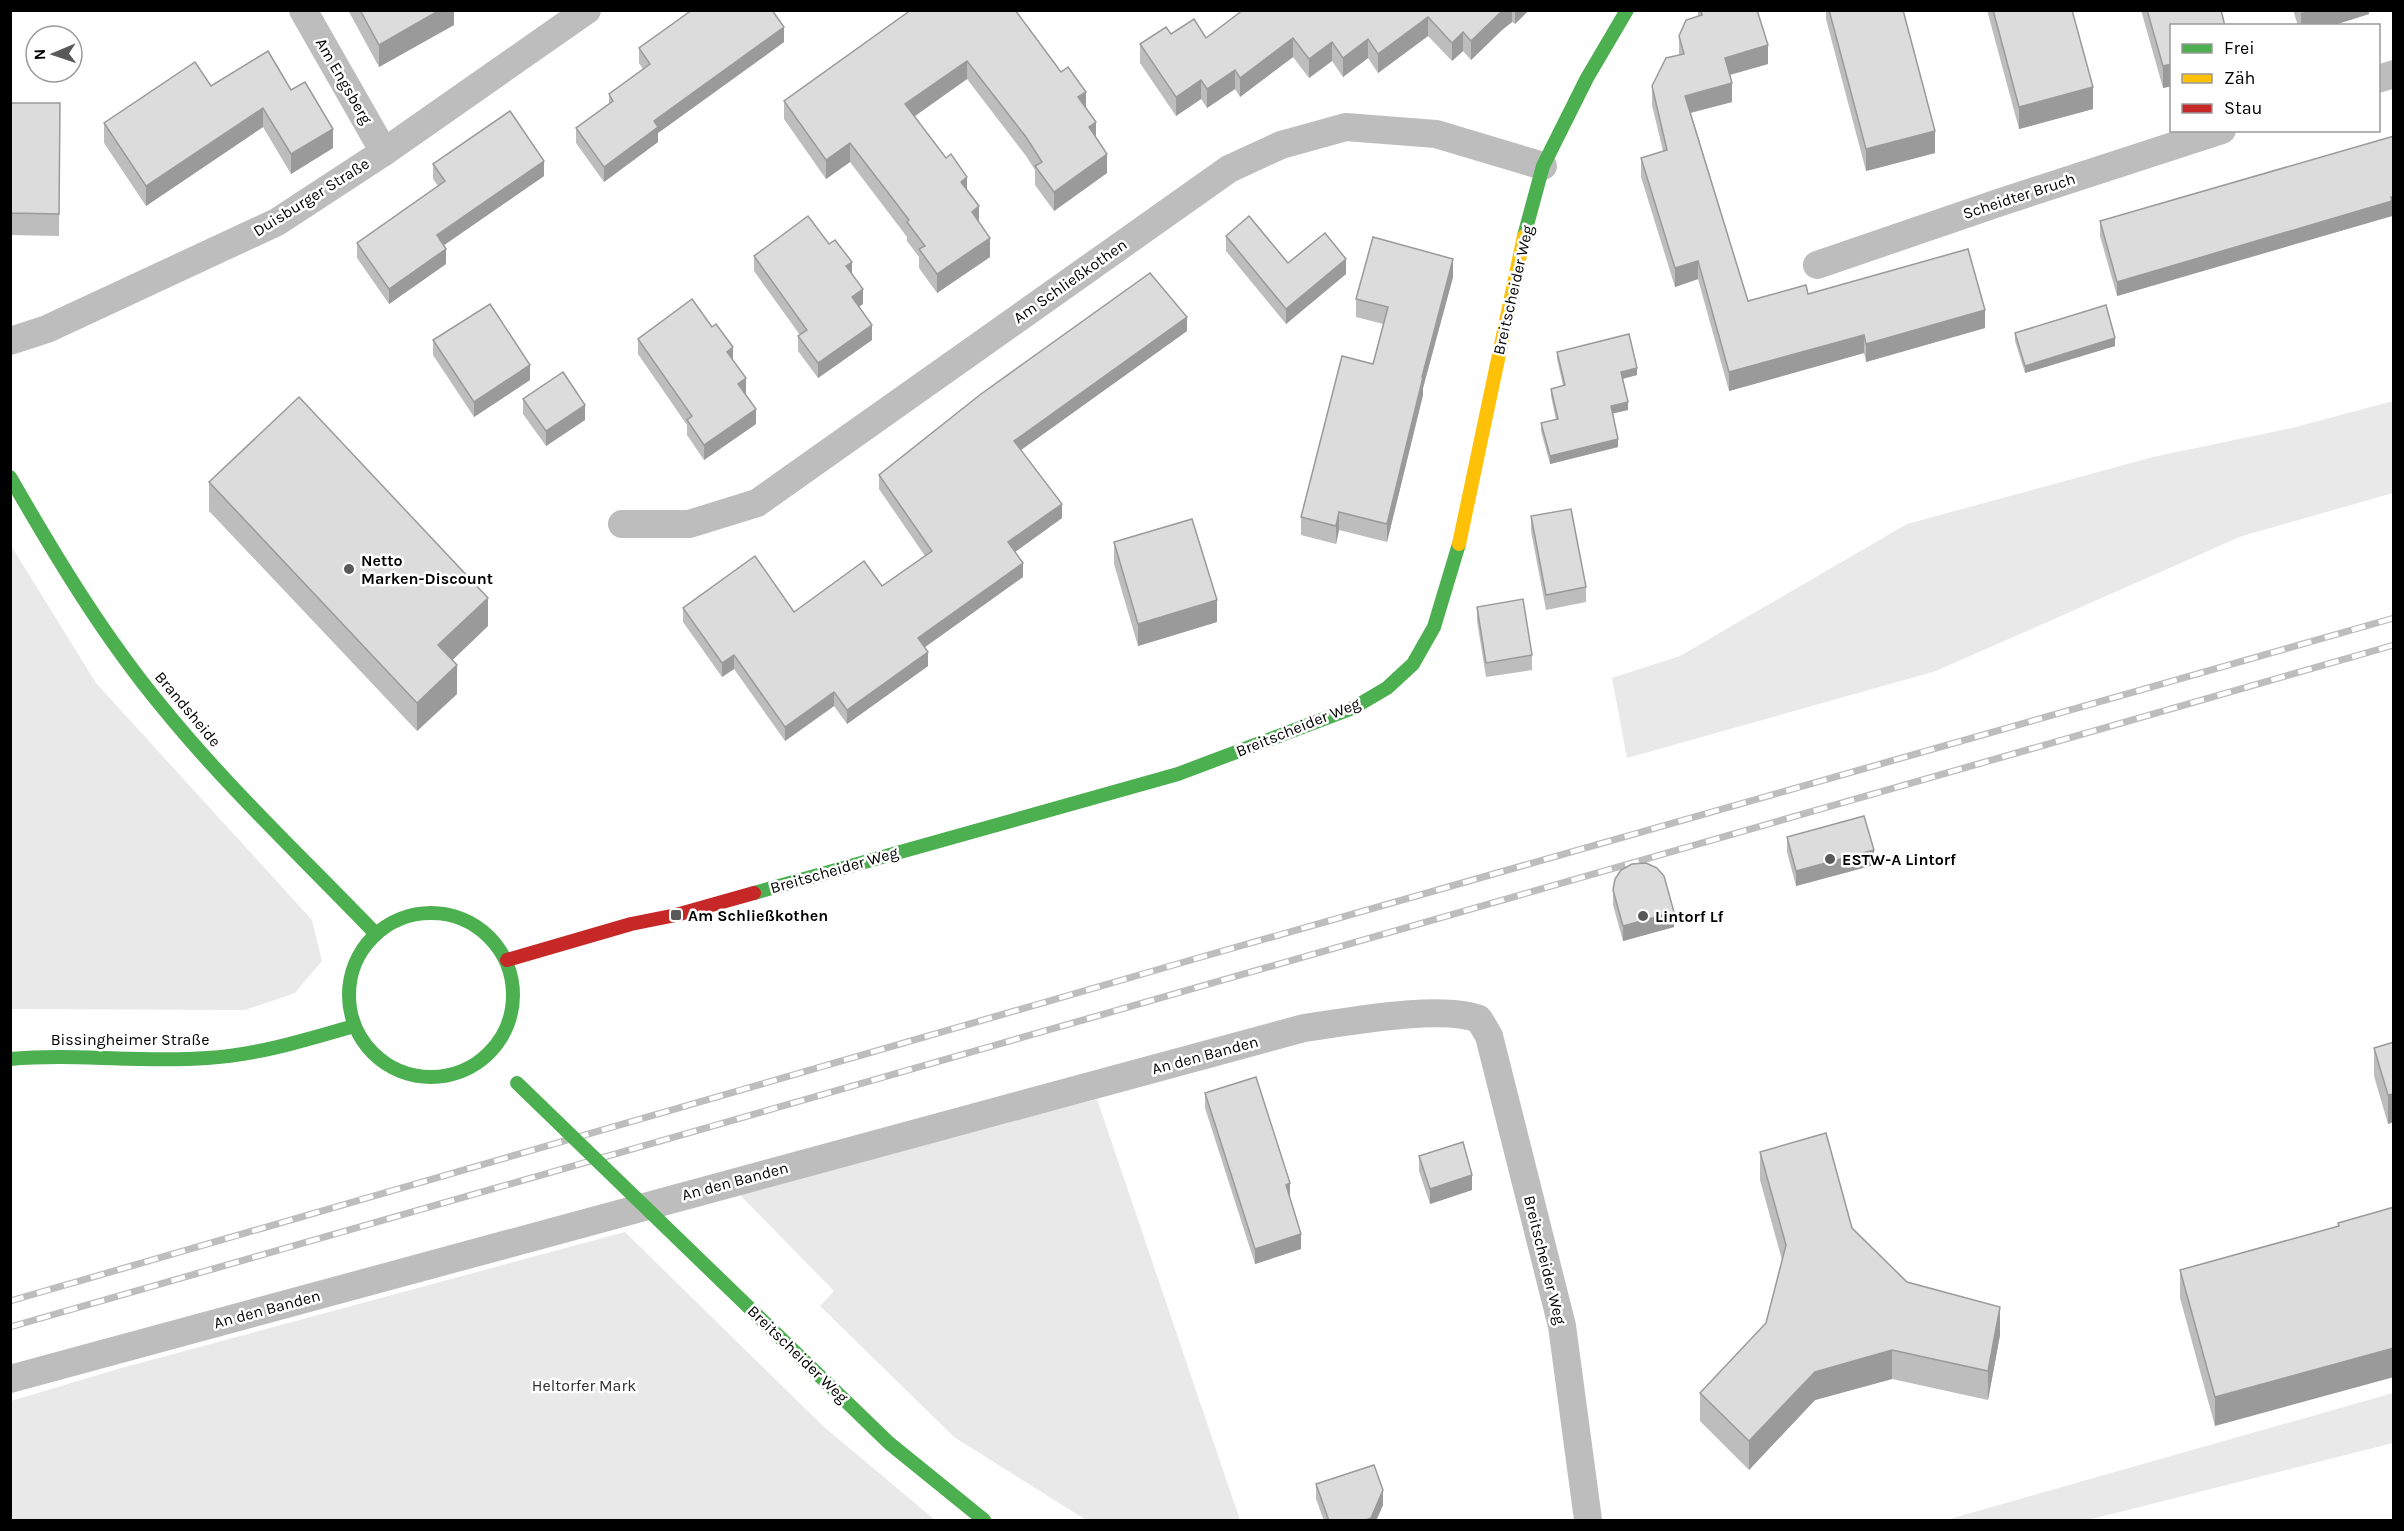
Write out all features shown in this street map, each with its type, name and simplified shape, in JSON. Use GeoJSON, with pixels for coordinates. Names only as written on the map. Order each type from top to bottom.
{"type":"FeatureCollection","features":[{"type":"Feature","properties":{"kind":"street","name":"Am Engsberg"},"geometry":{"type":"LineString","coordinates":[[303,10],[384,152]]}},
{"type":"Feature","properties":{"kind":"street","name":"Duisburger Straße"},"geometry":{"type":"LineString","coordinates":[[10,341],[46,329],[262,230],[384,152],[587,10]]}},
{"type":"Feature","properties":{"kind":"street","name":"Breitscheider Weg"},"geometry":{"type":"LineString","coordinates":[[507,960],[1178,774],[1353,708],[1387,688],[1413,664],[1434,627],[1451,571],[1524,237],[1543,166],[1587,78],[1627,10]]}},
{"type":"Feature","properties":{"kind":"street","name":"Am Schließkothen"},"geometry":{"type":"LineString","coordinates":[[622,524],[690,524],[757,502],[1229,168],[1281,145],[1346,127],[1436,134],[1543,166]]}},
{"type":"Feature","properties":{"kind":"street","name":"Scheidter Bruch"},"geometry":{"type":"LineString","coordinates":[[1817,265],[2216,132]]}},
{"type":"Feature","properties":{"kind":"street","name":"Brandsheide"},"geometry":{"type":"LineString","coordinates":[[10,477],[65,572],[120,652],[186,736],[375,933]]}},
{"type":"Feature","properties":{"kind":"street"},"geometry":{"type":"LineString","coordinates":[[421,912],[446,913],[470,922],[491,937],[507,960],[512,983],[511,1009],[492,1059],[461,1073],[429,1078],[398,1071],[372,1053],[354,1026],[348,1001],[351,976],[360,953],[375,933],[396,919],[421,912]]}},
{"type":"Feature","properties":{"kind":"street","name":"Breitscheider Weg"},"geometry":{"type":"LineString","coordinates":[[1466,1013],[1479,1019],[1488,1036],[1562,1326],[1588,1521]]}},
{"type":"Feature","properties":{"kind":"street","name":"An den Banden"},"geometry":{"type":"LineString","coordinates":[[10,1379],[1304,1028],[1430,1014],[1466,1013]]}},
{"type":"Feature","properties":{"kind":"street","name":"Bissingheimer Straße"},"geometry":{"type":"LineString","coordinates":[[10,1059],[48,1054],[186,1059],[239,1055],[289,1045],[354,1026]]}},
{"type":"Feature","properties":{"kind":"street","name":"Breitscheider Weg"},"geometry":{"type":"LineString","coordinates":[[513,1080],[889,1443],[984,1521]]}},
{"type":"Feature","properties":{"kind":"green space"},"geometry":{"type":"Polygon","coordinates":[[[2393,401],[2393,493],[2242,536],[1936,671],[1627,758],[1612,678],[1680,656],[1907,524],[2153,457],[2292,428],[2393,401]]]}},
{"type":"Feature","properties":{"kind":"green space"},"geometry":{"type":"Polygon","coordinates":[[[10,544],[96,683],[312,920],[322,961],[295,993],[245,1010],[11,1009],[10,544]]]}},
{"type":"Feature","properties":{"kind":"green space"},"geometry":{"type":"Polygon","coordinates":[[[1097,1099],[1240,1520],[1086,1520],[954,1437],[820,1306],[834,1291],[739,1194],[1097,1099]]]}},
{"type":"Feature","properties":{"kind":"green space","name":"Heltorfer Mark"},"geometry":{"type":"Polygon","coordinates":[[[625,1232],[823,1426],[935,1520],[11,1520],[11,1401],[118,1369],[625,1232]]]}},
{"type":"Feature","properties":{"kind":"green space"},"geometry":{"type":"Polygon","coordinates":[[[2393,1393],[2393,1443],[2088,1520],[1946,1520],[2393,1393]]]}},
{"type":"Feature","properties":{"kind":"building"},"geometry":{"type":"Polygon","coordinates":[[[360,10],[440,10],[379,45],[360,10]]]}},
{"type":"Feature","properties":{"kind":"building"},"geometry":{"type":"Polygon","coordinates":[[[692,10],[772,10],[784,27],[654,121],[658,127],[604,167],[576,128],[613,101],[609,94],[650,64],[639,48],[692,10]]]}},
{"type":"Feature","properties":{"kind":"building"},"geometry":{"type":"Polygon","coordinates":[[[911,10],[1015,10],[1061,72],[1068,67],[1086,92],[1078,97],[1096,122],[1089,127],[1107,154],[1054,192],[1035,166],[1042,162],[1026,137],[967,61],[905,104],[946,158],[951,154],[967,177],[961,182],[979,206],[972,212],[990,238],[937,274],[919,249],[925,246],[907,222],[909,220],[850,143],[826,160],[784,101],[911,10]]]}},
{"type":"Feature","properties":{"kind":"building"},"geometry":{"type":"Polygon","coordinates":[[[1243,10],[1503,10],[1471,41],[1463,32],[1452,43],[1428,17],[1378,54],[1368,39],[1343,58],[1332,42],[1309,59],[1293,38],[1240,78],[1235,70],[1207,89],[1201,80],[1176,97],[1140,44],[1166,27],[1171,34],[1194,19],[1206,38],[1243,10]]]}},
{"type":"Feature","properties":{"kind":"building"},"geometry":{"type":"Polygon","coordinates":[[[1701,10],[1757,10],[1768,45],[1725,58],[1732,83],[1685,96],[1748,301],[1806,285],[1808,294],[1968,249],[1985,310],[1866,344],[1864,335],[1729,372],[1698,261],[1675,268],[1641,158],[1667,150],[1652,86],[1666,58],[1684,54],[1679,36],[1686,20],[1702,15],[1701,10]]]}},
{"type":"Feature","properties":{"kind":"building"},"geometry":{"type":"Polygon","coordinates":[[[1829,10],[1903,10],[1935,131],[1866,149],[1829,10]]]}},
{"type":"Feature","properties":{"kind":"building"},"geometry":{"type":"Polygon","coordinates":[[[1993,10],[2072,10],[2093,87],[2019,107],[1993,10]]]}},
{"type":"Feature","properties":{"kind":"building"},"geometry":{"type":"Polygon","coordinates":[[[2147,10],[2221,10],[2224,24],[2170,24],[2170,64],[2163,66],[2147,10]]]}},
{"type":"Feature","properties":{"kind":"building"},"geometry":{"type":"Polygon","coordinates":[[[268,51],[291,90],[305,82],[333,129],[291,154],[263,108],[146,186],[104,123],[195,62],[211,86],[268,51]]]}},
{"type":"Feature","properties":{"kind":"building"},"geometry":{"type":"Polygon","coordinates":[[[10,103],[60,103],[59,214],[10,213],[10,103]]]}},
{"type":"Feature","properties":{"kind":"building"},"geometry":{"type":"Polygon","coordinates":[[[510,111],[544,161],[437,235],[446,249],[389,289],[357,243],[445,181],[433,164],[510,111]]]}},
{"type":"Feature","properties":{"kind":"building"},"geometry":{"type":"Polygon","coordinates":[[[2394,136],[2394,197],[2391,197],[2392,201],[2117,282],[2100,221],[2394,136]]]}},
{"type":"Feature","properties":{"kind":"building"},"geometry":{"type":"Polygon","coordinates":[[[808,216],[829,244],[835,240],[852,262],[846,266],[863,289],[852,297],[872,325],[818,363],[798,336],[807,330],[754,256],[808,216]]]}},
{"type":"Feature","properties":{"kind":"building"},"geometry":{"type":"Polygon","coordinates":[[[1249,216],[1288,263],[1325,233],[1346,259],[1286,309],[1226,236],[1249,216]]]}},
{"type":"Feature","properties":{"kind":"building"},"geometry":{"type":"Polygon","coordinates":[[[1373,237],[1453,259],[1387,524],[1339,512],[1336,526],[1301,517],[1342,356],[1373,364],[1388,307],[1356,299],[1373,237]]]}},
{"type":"Feature","properties":{"kind":"building"},"geometry":{"type":"Polygon","coordinates":[[[1150,273],[1187,317],[1014,441],[1062,504],[1008,542],[1023,563],[918,638],[928,652],[847,710],[834,692],[785,727],[734,655],[722,663],[683,608],[755,556],[794,612],[864,561],[882,586],[932,551],[879,475],[981,394],[1150,273]]]}},
{"type":"Feature","properties":{"kind":"building"},"geometry":{"type":"Polygon","coordinates":[[[692,299],[712,327],[716,324],[733,347],[727,352],[746,378],[738,384],[756,409],[704,445],[687,420],[692,416],[638,339],[692,299]]]}},
{"type":"Feature","properties":{"kind":"building"},"geometry":{"type":"Polygon","coordinates":[[[490,304],[530,365],[474,402],[433,340],[490,304]]]}},
{"type":"Feature","properties":{"kind":"building"},"geometry":{"type":"Polygon","coordinates":[[[2106,305],[2115,338],[2025,366],[2015,333],[2106,305]]]}},
{"type":"Feature","properties":{"kind":"building"},"geometry":{"type":"Polygon","coordinates":[[[1629,334],[1637,368],[1621,372],[1628,402],[1611,406],[1618,439],[1550,456],[1541,423],[1558,419],[1551,389],[1565,385],[1557,352],[1629,334]]]}},
{"type":"Feature","properties":{"kind":"building"},"geometry":{"type":"Polygon","coordinates":[[[563,372],[585,405],[546,431],[523,399],[563,372]]]}},
{"type":"Feature","properties":{"kind":"building","name":"Netto Marken-Discount"},"geometry":{"type":"Polygon","coordinates":[[[299,397],[488,598],[438,645],[457,665],[417,703],[209,482],[299,397]]]}},
{"type":"Feature","properties":{"kind":"building"},"geometry":{"type":"Polygon","coordinates":[[[1571,509],[1586,587],[1546,595],[1531,516],[1571,509]]]}},
{"type":"Feature","properties":{"kind":"building"},"geometry":{"type":"Polygon","coordinates":[[[1192,519],[1217,600],[1138,624],[1114,542],[1192,519]]]}},
{"type":"Feature","properties":{"kind":"building"},"geometry":{"type":"Polygon","coordinates":[[[1523,599],[1532,655],[1486,663],[1477,607],[1523,599]]]}},
{"type":"Feature","properties":{"kind":"building"},"geometry":{"type":"Polygon","coordinates":[[[1864,816],[1874,850],[1796,871],[1787,837],[1864,816]]]}},
{"type":"Feature","properties":{"kind":"building","name":"Lintorf Lf"},"geometry":{"type":"Polygon","coordinates":[[[1646,863],[1657,868],[1664,876],[1674,912],[1623,926],[1613,890],[1615,879],[1621,870],[1632,864],[1646,863]]]}},
{"type":"Feature","properties":{"kind":"building"},"geometry":{"type":"Polygon","coordinates":[[[2394,1042],[2394,1094],[2388,1095],[2374,1048],[2394,1042]]]}},
{"type":"Feature","properties":{"kind":"building"},"geometry":{"type":"Polygon","coordinates":[[[1256,1077],[1290,1183],[1286,1185],[1301,1234],[1255,1249],[1205,1093],[1256,1077]]]}},
{"type":"Feature","properties":{"kind":"building"},"geometry":{"type":"Polygon","coordinates":[[[1826,1133],[1852,1228],[1907,1282],[2000,1307],[1988,1371],[1892,1350],[1815,1372],[1749,1441],[1700,1393],[1766,1323],[1786,1245],[1760,1152],[1826,1133]]]}},
{"type":"Feature","properties":{"kind":"building"},"geometry":{"type":"Polygon","coordinates":[[[1463,1142],[1472,1175],[1430,1189],[1419,1156],[1463,1142]]]}},
{"type":"Feature","properties":{"kind":"building"},"geometry":{"type":"Polygon","coordinates":[[[2394,1207],[2394,1348],[2215,1397],[2180,1270],[2339,1226],[2338,1223],[2394,1207]]]}},
{"type":"Feature","properties":{"kind":"building"},"geometry":{"type":"Polygon","coordinates":[[[1374,1465],[1383,1490],[1371,1518],[1363,1521],[1329,1521],[1316,1484],[1374,1465]]]}},
{"type":"Feature","properties":{"kind":"railway"},"geometry":{"type":"LineString","coordinates":[[10,1301],[1191,960],[2394,618]]}},
{"type":"Feature","properties":{"kind":"railway"},"geometry":{"type":"LineString","coordinates":[[10,1327],[2394,645]]}},
{"type":"Feature","properties":{"kind":"traffic: fast"},"geometry":{"type":"LineString","coordinates":[[1524,236],[1543,166],[1587,78],[1627,10]]}},
{"type":"Feature","properties":{"kind":"traffic: fast"},"geometry":{"type":"LineString","coordinates":[[10,477],[82,596],[141,681],[188,738],[240,795],[375,933]]}},
{"type":"Feature","properties":{"kind":"traffic: fast"},"geometry":{"type":"LineString","coordinates":[[754,893],[1178,774],[1353,708],[1387,688],[1413,664],[1434,627],[1459,544]]}},
{"type":"Feature","properties":{"kind":"traffic: fast"},"geometry":{"type":"LineString","coordinates":[[431,913],[447,914],[462,919],[489,937],[507,964],[512,979],[513,995],[512,1011],[507,1026],[489,1053],[462,1071],[447,1076],[431,1077],[415,1076],[400,1071],[373,1053],[355,1026],[350,1011],[349,995],[350,979],[355,964],[373,937],[400,919],[415,914],[431,913]]}},
{"type":"Feature","properties":{"kind":"traffic: fast"},"geometry":{"type":"LineString","coordinates":[[10,1059],[35,1057],[182,1059],[226,1056],[281,1046],[354,1026]]}},
{"type":"Feature","properties":{"kind":"traffic: fast"},"geometry":{"type":"LineString","coordinates":[[517,1083],[889,1443],[984,1520]]}},
{"type":"Feature","properties":{"kind":"traffic: slow"},"geometry":{"type":"LineString","coordinates":[[1459,544],[1524,236]]}},
{"type":"Feature","properties":{"kind":"traffic: jam"},"geometry":{"type":"LineString","coordinates":[[507,960],[631,924],[676,915],[754,893]]}},
{"type":"Feature","properties":{"kind":"place","name":"Netto Marken-Discount"},"geometry":{"type":"Point","coordinates":[349,569]}},
{"type":"Feature","properties":{"kind":"place","name":"ESTW-A Lintorf"},"geometry":{"type":"Point","coordinates":[1830,859]}},
{"type":"Feature","properties":{"kind":"place","name":"Am Schließkothen"},"geometry":{"type":"Point","coordinates":[676,915]}},
{"type":"Feature","properties":{"kind":"place","name":"Lintorf Lf"},"geometry":{"type":"Point","coordinates":[1643,916]}}]}
